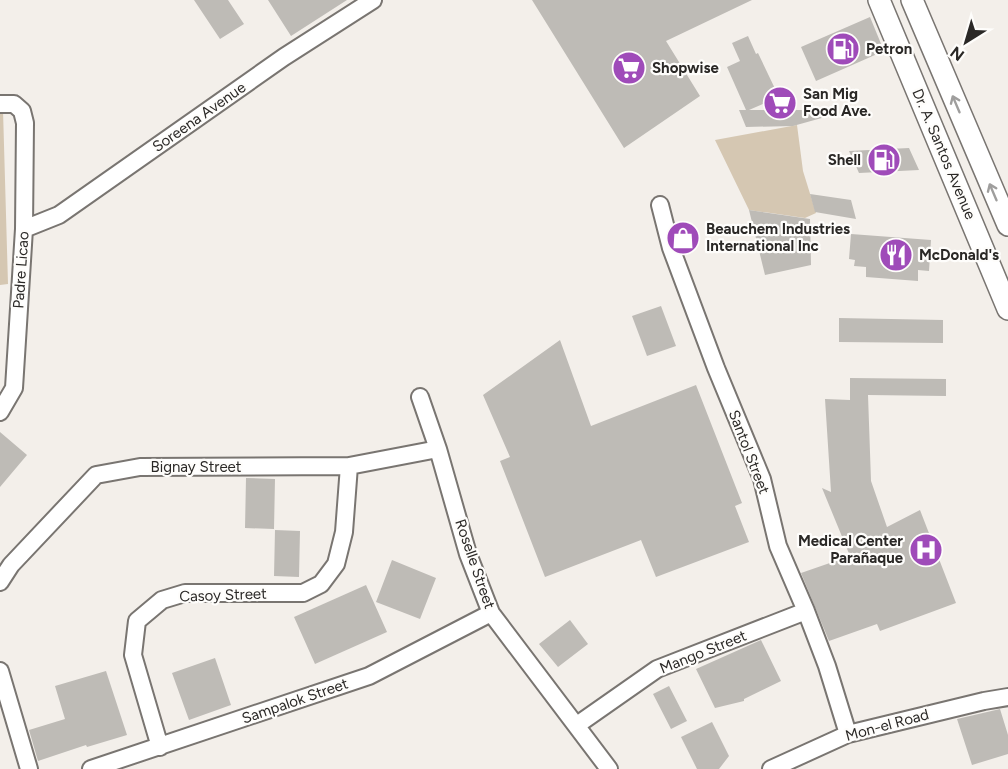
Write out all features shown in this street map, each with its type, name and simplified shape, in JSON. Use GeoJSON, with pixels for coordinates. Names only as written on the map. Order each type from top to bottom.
{"type":"FeatureCollection","features":[{"type":"Feature","properties":{"kind":"main road","name":"Dr. A. Santos Avenue"},"geometry":{"type":"LineString","coordinates":[[879,0],[1008,309]]}},
{"type":"Feature","properties":{"kind":"main road","name":"Dr. A. Santos Avenue"},"geometry":{"type":"LineString","coordinates":[[912,0],[1008,225]]}},
{"type":"Feature","properties":{"kind":"street","name":"Soreena Avenue"},"geometry":{"type":"LineString","coordinates":[[24,229],[59,215],[284,57],[373,0]]}},
{"type":"Feature","properties":{"kind":"street","name":"Padre Licao"},"geometry":{"type":"LineString","coordinates":[[0,104],[14,104],[22,111],[25,123],[24,229],[14,388],[0,412]]}},
{"type":"Feature","properties":{"kind":"street","name":"Santol Street"},"geometry":{"type":"LineString","coordinates":[[660,205],[671,248],[716,368],[762,479],[778,546],[827,666],[848,734]]}},
{"type":"Feature","properties":{"kind":"street","name":"Roselle Street"},"geometry":{"type":"LineString","coordinates":[[420,398],[438,449],[468,554],[491,613],[609,769]]}},
{"type":"Feature","properties":{"kind":"street","name":"Bignay Street"},"geometry":{"type":"LineString","coordinates":[[0,582],[11,565],[96,475],[140,467],[349,466],[438,449]]}},
{"type":"Feature","properties":{"kind":"street","name":"Casoy Street"},"geometry":{"type":"LineString","coordinates":[[160,747],[133,655],[137,621],[162,600],[185,593],[303,593],[321,584],[336,564],[344,532],[349,466]]}},
{"type":"Feature","properties":{"kind":"street","name":"Mango Street"},"geometry":{"type":"LineString","coordinates":[[577,725],[657,669],[806,611]]}},
{"type":"Feature","properties":{"kind":"street","name":"Sampalok Street"},"geometry":{"type":"LineString","coordinates":[[91,769],[369,676],[491,613]]}},
{"type":"Feature","properties":{"kind":"street"},"geometry":{"type":"LineString","coordinates":[[0,670],[29,769]]}},
{"type":"Feature","properties":{"kind":"street","name":"Mon-el Road"},"geometry":{"type":"LineString","coordinates":[[771,769],[848,734],[1008,697]]}},
{"type":"Feature","properties":{"kind":"shaded area"},"geometry":{"type":"Polygon","coordinates":[[[0,110],[3,110],[8,284],[0,285],[0,110]]]}},
{"type":"Feature","properties":{"kind":"shaded area"},"geometry":{"type":"Polygon","coordinates":[[[797,125],[803,171],[816,213],[805,218],[749,210],[715,140],[797,125]]]}},
{"type":"Feature","properties":{"kind":"building"},"geometry":{"type":"Polygon","coordinates":[[[194,0],[228,0],[244,24],[220,39],[194,0]]]}},
{"type":"Feature","properties":{"kind":"building"},"geometry":{"type":"Polygon","coordinates":[[[268,0],[347,0],[291,36],[268,0]]]}},
{"type":"Feature","properties":{"kind":"building","name":"Shopwise"},"geometry":{"type":"Polygon","coordinates":[[[532,0],[752,0],[666,41],[700,96],[624,148],[532,0]]]}},
{"type":"Feature","properties":{"kind":"building","name":"Petron"},"geometry":{"type":"Polygon","coordinates":[[[870,17],[884,51],[816,81],[801,47],[870,17]]]}},
{"type":"Feature","properties":{"kind":"building"},"geometry":{"type":"Polygon","coordinates":[[[748,36],[779,97],[749,110],[835,110],[836,114],[793,126],[746,127],[739,110],[746,110],[727,67],[740,61],[732,43],[748,36]]]}},
{"type":"Feature","properties":{"kind":"building","name":"Shell"},"geometry":{"type":"Polygon","coordinates":[[[909,148],[919,170],[859,173],[849,151],[909,148]]]}},
{"type":"Feature","properties":{"kind":"building"},"geometry":{"type":"Polygon","coordinates":[[[810,194],[851,200],[856,219],[815,212],[810,194]]]}},
{"type":"Feature","properties":{"kind":"building"},"geometry":{"type":"Polygon","coordinates":[[[749,210],[810,219],[811,265],[765,275],[749,210]]]}},
{"type":"Feature","properties":{"kind":"building"},"geometry":{"type":"Polygon","coordinates":[[[851,234],[931,240],[929,271],[918,270],[918,281],[866,277],[866,267],[854,266],[855,260],[849,259],[851,234]]]}},
{"type":"Feature","properties":{"kind":"building"},"geometry":{"type":"Polygon","coordinates":[[[661,306],[676,346],[647,356],[632,316],[661,306]]]}},
{"type":"Feature","properties":{"kind":"building"},"geometry":{"type":"Polygon","coordinates":[[[839,318],[943,320],[943,343],[839,342],[839,318]]]}},
{"type":"Feature","properties":{"kind":"building"},"geometry":{"type":"Polygon","coordinates":[[[560,340],[591,426],[696,385],[742,503],[735,506],[749,542],[656,577],[641,540],[545,577],[500,461],[510,457],[483,395],[560,340]]]}},
{"type":"Feature","properties":{"kind":"building"},"geometry":{"type":"Polygon","coordinates":[[[850,378],[946,379],[946,396],[868,395],[871,481],[887,527],[920,510],[956,603],[880,631],[877,624],[829,641],[801,573],[850,556],[822,488],[831,492],[825,399],[850,400],[850,378]]]}},
{"type":"Feature","properties":{"kind":"building"},"geometry":{"type":"Polygon","coordinates":[[[0,432],[27,455],[0,487],[0,432]]]}},
{"type":"Feature","properties":{"kind":"building"},"geometry":{"type":"Polygon","coordinates":[[[246,478],[275,479],[274,529],[245,528],[246,478]]]}},
{"type":"Feature","properties":{"kind":"building"},"geometry":{"type":"Polygon","coordinates":[[[275,530],[300,531],[299,577],[274,576],[275,530]]]}},
{"type":"Feature","properties":{"kind":"building"},"geometry":{"type":"Polygon","coordinates":[[[392,560],[436,578],[420,619],[376,602],[392,560]]]}},
{"type":"Feature","properties":{"kind":"building"},"geometry":{"type":"Polygon","coordinates":[[[366,585],[387,632],[315,664],[294,617],[366,585]]]}},
{"type":"Feature","properties":{"kind":"building"},"geometry":{"type":"Polygon","coordinates":[[[570,620],[588,644],[558,667],[539,644],[570,620]]]}},
{"type":"Feature","properties":{"kind":"building"},"geometry":{"type":"Polygon","coordinates":[[[761,640],[781,681],[744,701],[715,708],[696,669],[761,640]]]}},
{"type":"Feature","properties":{"kind":"building"},"geometry":{"type":"Polygon","coordinates":[[[215,658],[231,705],[189,720],[172,673],[215,658]]]}},
{"type":"Feature","properties":{"kind":"building"},"geometry":{"type":"Polygon","coordinates":[[[106,671],[127,735],[87,747],[86,745],[38,761],[29,730],[65,719],[55,686],[106,671]]]}},
{"type":"Feature","properties":{"kind":"building"},"geometry":{"type":"Polygon","coordinates":[[[669,686],[687,721],[671,729],[653,694],[669,686]]]}},
{"type":"Feature","properties":{"kind":"building"},"geometry":{"type":"Polygon","coordinates":[[[1000,709],[1008,735],[1008,754],[972,765],[957,719],[1000,709]]]}},
{"type":"Feature","properties":{"kind":"building"},"geometry":{"type":"Polygon","coordinates":[[[712,722],[729,756],[719,769],[697,769],[681,737],[712,722]]]}},
{"type":"Feature","properties":{"kind":"place","name":"Petron"},"geometry":{"type":"Point","coordinates":[843,49]}},
{"type":"Feature","properties":{"kind":"place","name":"Shopwise"},"geometry":{"type":"Point","coordinates":[629,68]}},
{"type":"Feature","properties":{"kind":"place","name":"San Mig Food Ave."},"geometry":{"type":"Point","coordinates":[780,103]}},
{"type":"Feature","properties":{"kind":"place","name":"Shell"},"geometry":{"type":"Point","coordinates":[884,160]}},
{"type":"Feature","properties":{"kind":"place","name":"Beauchem Industries International Inc"},"geometry":{"type":"Point","coordinates":[683,238]}},
{"type":"Feature","properties":{"kind":"place","name":"McDonald's"},"geometry":{"type":"Point","coordinates":[896,255]}},
{"type":"Feature","properties":{"kind":"place","name":"Medical Center Parañaque"},"geometry":{"type":"Point","coordinates":[926,550]}}]}
